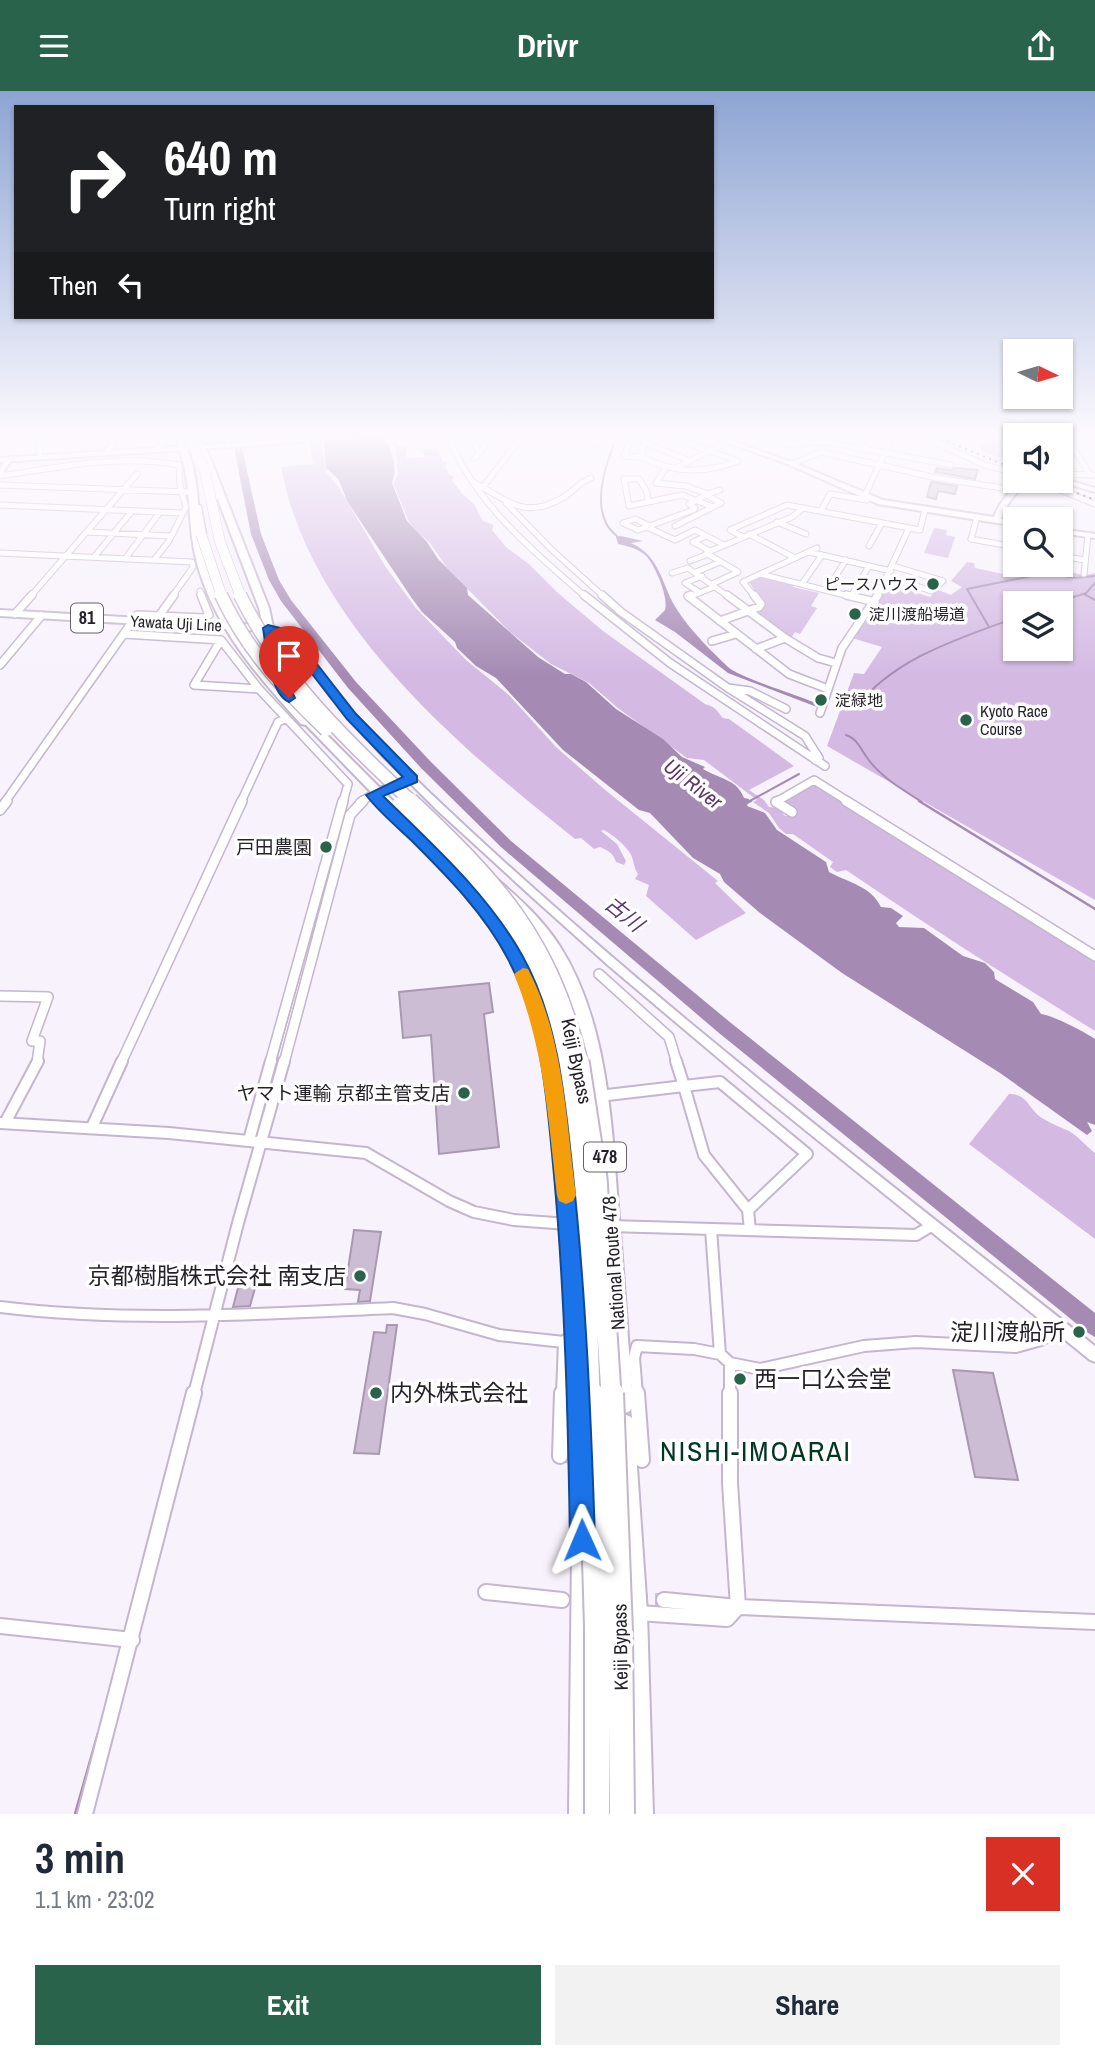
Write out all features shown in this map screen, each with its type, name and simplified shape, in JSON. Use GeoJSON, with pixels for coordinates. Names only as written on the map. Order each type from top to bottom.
{"type":"FeatureCollection","features":[{"type":"Feature","properties":{"kind":"highway"},"geometry":{"type":"LineString","coordinates":[[198,514],[218,588],[243,641],[283,691],[326,730]]}},
{"type":"Feature","properties":{"kind":"highway","name":"Keiji Bypass"},"geometry":{"type":"LineString","coordinates":[[206,514],[212,548],[231,598],[252,637],[279,676],[326,730],[462,868],[498,909],[536,972],[558,1031],[575,1135],[587,1310],[594,1495],[597,1814]]}},
{"type":"Feature","properties":{"kind":"highway","name":"Keiji Bypass"},"geometry":{"type":"LineString","coordinates":[[215,514],[227,566],[265,631],[318,708],[474,864],[509,904],[549,968],[572,1027],[590,1134],[606,1307],[616,1508],[622,1814]]}},
{"type":"Feature","properties":{"kind":"highway"},"geometry":{"type":"LineString","coordinates":[[220,514],[227,542],[265,631]]}},
{"type":"Feature","properties":{"kind":"main road","name":"National Route 478"},"geometry":{"type":"LineString","coordinates":[[196,514],[196,535],[201,560],[224,633],[249,659],[276,699],[375,794],[471,893],[516,958],[535,1005],[549,1053],[569,1224],[570,1336],[583,1587],[581,1814]]}},
{"type":"Feature","properties":{"kind":"main road","name":"National Route 478"},"geometry":{"type":"LineString","coordinates":[[227,514],[264,608],[265,631],[277,675],[289,698],[375,794],[415,829],[510,895],[541,929],[559,958],[575,996],[589,1041],[599,1096],[611,1226],[636,1613],[641,1814]]}},
{"type":"Feature","properties":{"kind":"main road"},"geometry":{"type":"LineString","coordinates":[[960,514],[1003,522]]}},
{"type":"Feature","properties":{"kind":"main road"},"geometry":{"type":"LineString","coordinates":[[997,521],[998,514]]}},
{"type":"Feature","properties":{"kind":"main road"},"geometry":{"type":"LineString","coordinates":[[1073,533],[1091,536]]}},
{"type":"Feature","properties":{"kind":"main road","name":"Yawata Uji Line"},"geometry":{"type":"LineString","coordinates":[[0,613],[133,621],[224,633],[265,631]]}},
{"type":"Feature","properties":{"kind":"street"},"geometry":{"type":"LineString","coordinates":[[15,614],[102,514]]}},
{"type":"Feature","properties":{"kind":"street"},"geometry":{"type":"LineString","coordinates":[[94,557],[129,514]]}},
{"type":"Feature","properties":{"kind":"street"},"geometry":{"type":"LineString","coordinates":[[125,559],[158,514]]}},
{"type":"Feature","properties":{"kind":"street"},"geometry":{"type":"LineString","coordinates":[[154,560],[182,514]]}},
{"type":"Feature","properties":{"kind":"street"},"geometry":{"type":"LineString","coordinates":[[503,514],[537,553],[599,608],[707,688],[825,767]]}},
{"type":"Feature","properties":{"kind":"street"},"geometry":{"type":"LineString","coordinates":[[516,514],[621,611],[728,688],[805,736],[819,758],[815,760]]}},
{"type":"Feature","properties":{"kind":"street"},"geometry":{"type":"LineString","coordinates":[[682,514],[648,527],[675,540],[695,530],[724,545]]}},
{"type":"Feature","properties":{"kind":"street"},"geometry":{"type":"LineString","coordinates":[[766,514],[730,530],[746,535],[793,559]]}},
{"type":"Feature","properties":{"kind":"street"},"geometry":{"type":"LineString","coordinates":[[690,561],[795,514]]}},
{"type":"Feature","properties":{"kind":"street"},"geometry":{"type":"LineString","coordinates":[[834,514],[920,530],[924,514]]}},
{"type":"Feature","properties":{"kind":"street"},"geometry":{"type":"LineString","coordinates":[[665,521],[677,527],[702,515]]}},
{"type":"Feature","properties":{"kind":"street"},"geometry":{"type":"LineString","coordinates":[[977,517],[971,540],[1003,545]]}},
{"type":"Feature","properties":{"kind":"street"},"geometry":{"type":"LineString","coordinates":[[777,521],[806,534]]}},
{"type":"Feature","properties":{"kind":"street"},"geometry":{"type":"LineString","coordinates":[[869,546],[882,523]]}},
{"type":"Feature","properties":{"kind":"street"},"geometry":{"type":"LineString","coordinates":[[821,709],[842,648],[875,602],[909,528]]}},
{"type":"Feature","properties":{"kind":"street"},"geometry":{"type":"LineString","coordinates":[[87,532],[171,536]]}},
{"type":"Feature","properties":{"kind":"street"},"geometry":{"type":"LineString","coordinates":[[706,536],[693,542],[738,572],[688,596],[789,674],[828,689]]}},
{"type":"Feature","properties":{"kind":"street"},"geometry":{"type":"LineString","coordinates":[[1084,574],[1091,536]]}},
{"type":"Feature","properties":{"kind":"street"},"geometry":{"type":"LineString","coordinates":[[720,621],[761,604],[743,582],[817,548]]}},
{"type":"Feature","properties":{"kind":"street"},"geometry":{"type":"LineString","coordinates":[[809,552],[890,571],[922,573],[943,581],[932,591],[911,584],[890,571]]}},
{"type":"Feature","properties":{"kind":"street"},"geometry":{"type":"LineString","coordinates":[[0,553],[194,564],[159,616]]}},
{"type":"Feature","properties":{"kind":"street"},"geometry":{"type":"LineString","coordinates":[[802,584],[822,555]]}},
{"type":"Feature","properties":{"kind":"street"},"geometry":{"type":"LineString","coordinates":[[1073,558],[1085,560]]}},
{"type":"Feature","properties":{"kind":"street"},"geometry":{"type":"LineString","coordinates":[[780,579],[793,559]]}},
{"type":"Feature","properties":{"kind":"street"},"geometry":{"type":"LineString","coordinates":[[163,561],[201,560]]}},
{"type":"Feature","properties":{"kind":"street"},"geometry":{"type":"LineString","coordinates":[[827,590],[846,560]]}},
{"type":"Feature","properties":{"kind":"street"},"geometry":{"type":"LineString","coordinates":[[699,592],[685,583],[720,562]]}},
{"type":"Feature","properties":{"kind":"street"},"geometry":{"type":"LineString","coordinates":[[851,596],[869,566]]}},
{"type":"Feature","properties":{"kind":"street"},"geometry":{"type":"LineString","coordinates":[[672,573],[688,568],[699,574],[785,638],[818,658],[836,663]]}},
{"type":"Feature","properties":{"kind":"street"},"geometry":{"type":"LineString","coordinates":[[911,584],[922,573]]}},
{"type":"Feature","properties":{"kind":"street"},"geometry":{"type":"LineString","coordinates":[[758,574],[875,602]]}},
{"type":"Feature","properties":{"kind":"street"},"geometry":{"type":"LineString","coordinates":[[0,810],[137,615],[204,618],[209,615],[200,591]]}},
{"type":"Feature","properties":{"kind":"street"},"geometry":{"type":"LineString","coordinates":[[0,665],[41,616]]}},
{"type":"Feature","properties":{"kind":"street"},"geometry":{"type":"LineString","coordinates":[[265,631],[287,633],[352,717],[457,824],[561,918],[931,1226],[1095,1355]]}},
{"type":"Feature","properties":{"kind":"street"},"geometry":{"type":"LineString","coordinates":[[124,634],[224,633]]}},
{"type":"Feature","properties":{"kind":"street"},"geometry":{"type":"LineString","coordinates":[[85,1814],[238,1223],[263,1142],[346,815],[348,784],[285,719],[276,699],[260,689],[224,633]]}},
{"type":"Feature","properties":{"kind":"street"},"geometry":{"type":"LineString","coordinates":[[224,633],[194,685],[260,689]]}},
{"type":"Feature","properties":{"kind":"street"},"geometry":{"type":"LineString","coordinates":[[712,641],[736,634]]}},
{"type":"Feature","properties":{"kind":"street"},"geometry":{"type":"LineString","coordinates":[[756,649],[785,638]]}},
{"type":"Feature","properties":{"kind":"street"},"geometry":{"type":"LineString","coordinates":[[728,688],[737,687],[767,698],[786,709]]}},
{"type":"Feature","properties":{"kind":"street"},"geometry":{"type":"LineString","coordinates":[[92,1127],[278,722],[285,719]]}},
{"type":"Feature","properties":{"kind":"street"},"geometry":{"type":"LineString","coordinates":[[249,1140],[346,815],[360,802],[412,779]]}},
{"type":"Feature","properties":{"kind":"street"},"geometry":{"type":"LineString","coordinates":[[792,813],[776,802],[814,780],[1095,956]]}},
{"type":"Feature","properties":{"kind":"street"},"geometry":{"type":"LineString","coordinates":[[599,974],[669,1037],[704,1155],[748,1210],[750,1230]]}},
{"type":"Feature","properties":{"kind":"street"},"geometry":{"type":"LineString","coordinates":[[0,996],[48,997],[32,1041],[40,1041],[39,1057],[3,1123],[92,1127],[366,1153],[392,1164],[471,1210],[506,1220],[611,1226],[916,1235],[931,1226]]}},
{"type":"Feature","properties":{"kind":"street"},"geometry":{"type":"LineString","coordinates":[[599,1096],[720,1082],[807,1154],[748,1210]]}},
{"type":"Feature","properties":{"kind":"street"},"geometry":{"type":"LineString","coordinates":[[636,1613],[727,1619],[738,1607],[725,1358],[711,1229]]}},
{"type":"Feature","properties":{"kind":"street"},"geometry":{"type":"LineString","coordinates":[[0,1307],[54,1315],[175,1318],[405,1309],[480,1331],[570,1336],[560,1456]]}},
{"type":"Feature","properties":{"kind":"street"},"geometry":{"type":"LineString","coordinates":[[642,1460],[634,1358],[637,1346],[694,1349],[760,1370],[864,1346],[916,1342],[1016,1347],[1041,1339],[1062,1328]]}},
{"type":"Feature","properties":{"kind":"street"},"geometry":{"type":"LineString","coordinates":[[486,1592],[562,1600]]}},
{"type":"Feature","properties":{"kind":"street"},"geometry":{"type":"LineString","coordinates":[[664,1600],[738,1607],[1095,1622]]}},
{"type":"Feature","properties":{"kind":"street"},"geometry":{"type":"LineString","coordinates":[[0,1626],[132,1640]]}},
{"type":"Feature","properties":{"kind":"shaded area"},"geometry":{"type":"Polygon","coordinates":[[[294,514],[355,514],[385,566],[415,607],[466,660],[509,695],[556,747],[718,881],[715,883],[746,913],[696,940],[646,896],[649,885],[635,879],[638,874],[631,855],[618,840],[604,830],[601,831],[617,844],[626,861],[624,865],[616,862],[606,850],[600,847],[594,849],[581,838],[575,839],[530,803],[438,721],[395,676],[356,628],[323,577],[294,514]]]}},
{"type":"Feature","properties":{"kind":"shaded area"},"geometry":{"type":"Polygon","coordinates":[[[406,514],[480,514],[483,521],[494,525],[492,530],[506,547],[529,564],[603,631],[794,766],[749,790],[769,807],[778,808],[785,816],[791,813],[776,802],[814,780],[1095,956],[1095,1031],[846,870],[837,872],[830,867],[833,862],[793,834],[786,834],[769,813],[753,802],[757,800],[704,760],[687,758],[619,709],[589,683],[551,664],[510,632],[448,569],[430,543],[409,522],[406,514]]]}},
{"type":"Feature","properties":{"kind":"shaded area"},"geometry":{"type":"Polygon","coordinates":[[[934,528],[947,530],[946,535],[955,537],[948,558],[924,553],[934,528]]]}},
{"type":"Feature","properties":{"kind":"shaded area","name":"Kyoto Race Course"},"geometry":{"type":"Polygon","coordinates":[[[967,562],[974,563],[975,568],[1003,574],[1003,577],[1073,577],[1073,573],[1095,573],[1095,900],[827,746],[854,673],[864,674],[882,647],[852,638],[889,584],[930,597],[938,590],[951,595],[962,587],[951,581],[967,562]]]}},
{"type":"Feature","properties":{"kind":"shaded area"},"geometry":{"type":"Polygon","coordinates":[[[758,577],[794,584],[793,587],[819,593],[811,606],[817,608],[800,634],[795,632],[791,638],[755,615],[755,611],[764,604],[749,582],[758,577]]]}},
{"type":"Feature","properties":{"kind":"shaded area"},"geometry":{"type":"Polygon","coordinates":[[[1009,1094],[1020,1096],[1039,1116],[1072,1133],[1095,1153],[1095,1239],[969,1144],[1009,1094]]]}},
{"type":"Feature","properties":{"kind":"water","name":"Uji River"},"geometry":{"type":"Polygon","coordinates":[[[356,514],[404,514],[438,559],[467,588],[468,595],[538,657],[565,674],[571,674],[586,682],[616,709],[663,739],[682,757],[732,783],[744,798],[749,799],[747,806],[765,813],[777,830],[826,862],[829,872],[865,889],[881,907],[891,908],[903,916],[896,923],[899,927],[924,928],[963,956],[985,963],[994,972],[995,979],[1033,1002],[1041,1014],[1053,1017],[1095,1039],[1095,1125],[1087,1122],[1092,1131],[1087,1135],[1000,1073],[842,973],[760,913],[724,882],[720,874],[693,858],[650,813],[639,810],[563,750],[496,678],[476,666],[457,648],[455,642],[422,612],[356,514]]]}},
{"type":"Feature","properties":{"kind":"water"},"geometry":{"type":"Polygon","coordinates":[[[616,537],[643,541],[631,543],[649,556],[683,618],[728,667],[744,676],[818,704],[817,707],[728,673],[655,620],[665,610],[666,604],[660,580],[644,554],[618,544],[616,537]]]}},
{"type":"Feature","properties":{"kind":"building","name":"ヤマト運輸 京都主管支店"},"geometry":{"type":"Polygon","coordinates":[[[489,983],[493,1012],[484,1014],[499,1147],[439,1154],[431,1035],[403,1038],[399,992],[489,983]]]}},
{"type":"Feature","properties":{"kind":"building","name":"京都樹脂株式会社 南支店"},"geometry":{"type":"Polygon","coordinates":[[[354,1230],[381,1232],[370,1301],[358,1302],[360,1290],[345,1289],[354,1230]]]}},
{"type":"Feature","properties":{"kind":"building"},"geometry":{"type":"Polygon","coordinates":[[[242,1273],[259,1274],[250,1306],[233,1307],[242,1273]]]}},
{"type":"Feature","properties":{"kind":"building","name":"内外株式会社"},"geometry":{"type":"Polygon","coordinates":[[[387,1325],[397,1325],[379,1454],[354,1453],[374,1332],[386,1333],[387,1325]]]}},
{"type":"Feature","properties":{"kind":"building"},"geometry":{"type":"Polygon","coordinates":[[[953,1370],[993,1373],[1018,1480],[975,1477],[953,1370]]]}},
{"type":"Feature","properties":{"kind":"waterway","name":"古川"},"geometry":{"type":"LineString","coordinates":[[252,514],[256,534],[274,580],[286,601],[352,685],[426,765],[506,844],[725,1028],[1095,1326]]}},
{"type":"Feature","properties":{"kind":"waterway"},"geometry":{"type":"LineString","coordinates":[[603,514],[607,526],[621,540]]}},
{"type":"Feature","properties":{"kind":"waterway"},"geometry":{"type":"LineString","coordinates":[[989,627],[967,589],[1047,573],[1075,578],[1095,576]]}},
{"type":"Feature","properties":{"kind":"waterway"},"geometry":{"type":"LineString","coordinates":[[1073,597],[1086,593],[1095,583]]}},
{"type":"Feature","properties":{"kind":"waterway"},"geometry":{"type":"LineString","coordinates":[[1084,594],[1095,600]]}},
{"type":"Feature","properties":{"kind":"waterway"},"geometry":{"type":"LineString","coordinates":[[850,709],[856,708],[888,676],[908,663],[950,642],[1003,622]]}},
{"type":"Feature","properties":{"kind":"waterway"},"geometry":{"type":"LineString","coordinates":[[846,735],[856,742],[880,772],[922,802]]}},
{"type":"Feature","properties":{"kind":"waterway"},"geometry":{"type":"LineString","coordinates":[[323,752],[330,760]]}},
{"type":"Feature","properties":{"kind":"waterway"},"geometry":{"type":"LineString","coordinates":[[748,802],[799,774]]}},
{"type":"Feature","properties":{"kind":"waterway"},"geometry":{"type":"LineString","coordinates":[[747,803],[751,801]]}},
{"type":"Feature","properties":{"kind":"waterway"},"geometry":{"type":"LineString","coordinates":[[919,801],[1095,909]]}},
{"type":"Feature","properties":{"kind":"waterway"},"geometry":{"type":"LineString","coordinates":[[275,1063],[345,808]]}},
{"type":"Feature","properties":{"kind":"waterway"},"geometry":{"type":"LineString","coordinates":[[275,1065],[276,1061]]}},
{"type":"Feature","properties":{"kind":"waterway"},"geometry":{"type":"LineString","coordinates":[[258,1132],[269,1088]]}},
{"type":"Feature","properties":{"kind":"waterway"},"geometry":{"type":"LineString","coordinates":[[76,1814],[99,1733]]}},
{"type":"Feature","properties":{"kind":"tunnel"},"geometry":{"type":"LineString","coordinates":[[560,1456],[591,1457]]}},
{"type":"Feature","properties":{"kind":"tunnel"},"geometry":{"type":"LineString","coordinates":[[634,1600],[664,1600]]}},
{"type":"Feature","properties":{"kind":"slow traffic"},"geometry":{"type":"LineString","coordinates":[[523,974],[549,1053],[566,1195]]}},
{"type":"Feature","properties":{"kind":"place","name":"ピースハウス"},"geometry":{"type":"Point","coordinates":[933,584]}},
{"type":"Feature","properties":{"kind":"place","name":"淀川渡船場道"},"geometry":{"type":"Point","coordinates":[855,614]}},
{"type":"Feature","properties":{"kind":"place","name":"淀緑地"},"geometry":{"type":"Point","coordinates":[821,700]}},
{"type":"Feature","properties":{"kind":"place","name":"Kyoto Race Course"},"geometry":{"type":"Point","coordinates":[966,720]}},
{"type":"Feature","properties":{"kind":"place","name":"戸田農園"},"geometry":{"type":"Point","coordinates":[326,847]}},
{"type":"Feature","properties":{"kind":"place","name":"ヤマト運輸 京都主管支店"},"geometry":{"type":"Point","coordinates":[464,1093]}},
{"type":"Feature","properties":{"kind":"place","name":"京都樹脂株式会社 南支店"},"geometry":{"type":"Point","coordinates":[360,1276]}},
{"type":"Feature","properties":{"kind":"place","name":"淀川渡船所"},"geometry":{"type":"Point","coordinates":[1079,1332]}},
{"type":"Feature","properties":{"kind":"place","name":"西一口公会堂"},"geometry":{"type":"Point","coordinates":[740,1379]}},
{"type":"Feature","properties":{"kind":"place","name":"内外株式会社"},"geometry":{"type":"Point","coordinates":[376,1393]}},
{"type":"Feature","properties":{"kind":"district","name":"NISHI-IMOARAI"},"geometry":{"type":"Point","coordinates":[756,1451]}},
{"type":"Feature","properties":{"kind":"route"},"geometry":{"type":"LineString","coordinates":[[289,698],[277,675],[268,628],[287,633],[352,717],[412,779],[373,795],[451,871],[489,916],[516,958],[535,1005],[549,1053],[554,1083],[572,1263],[579,1375],[582,1540]]}}]}
